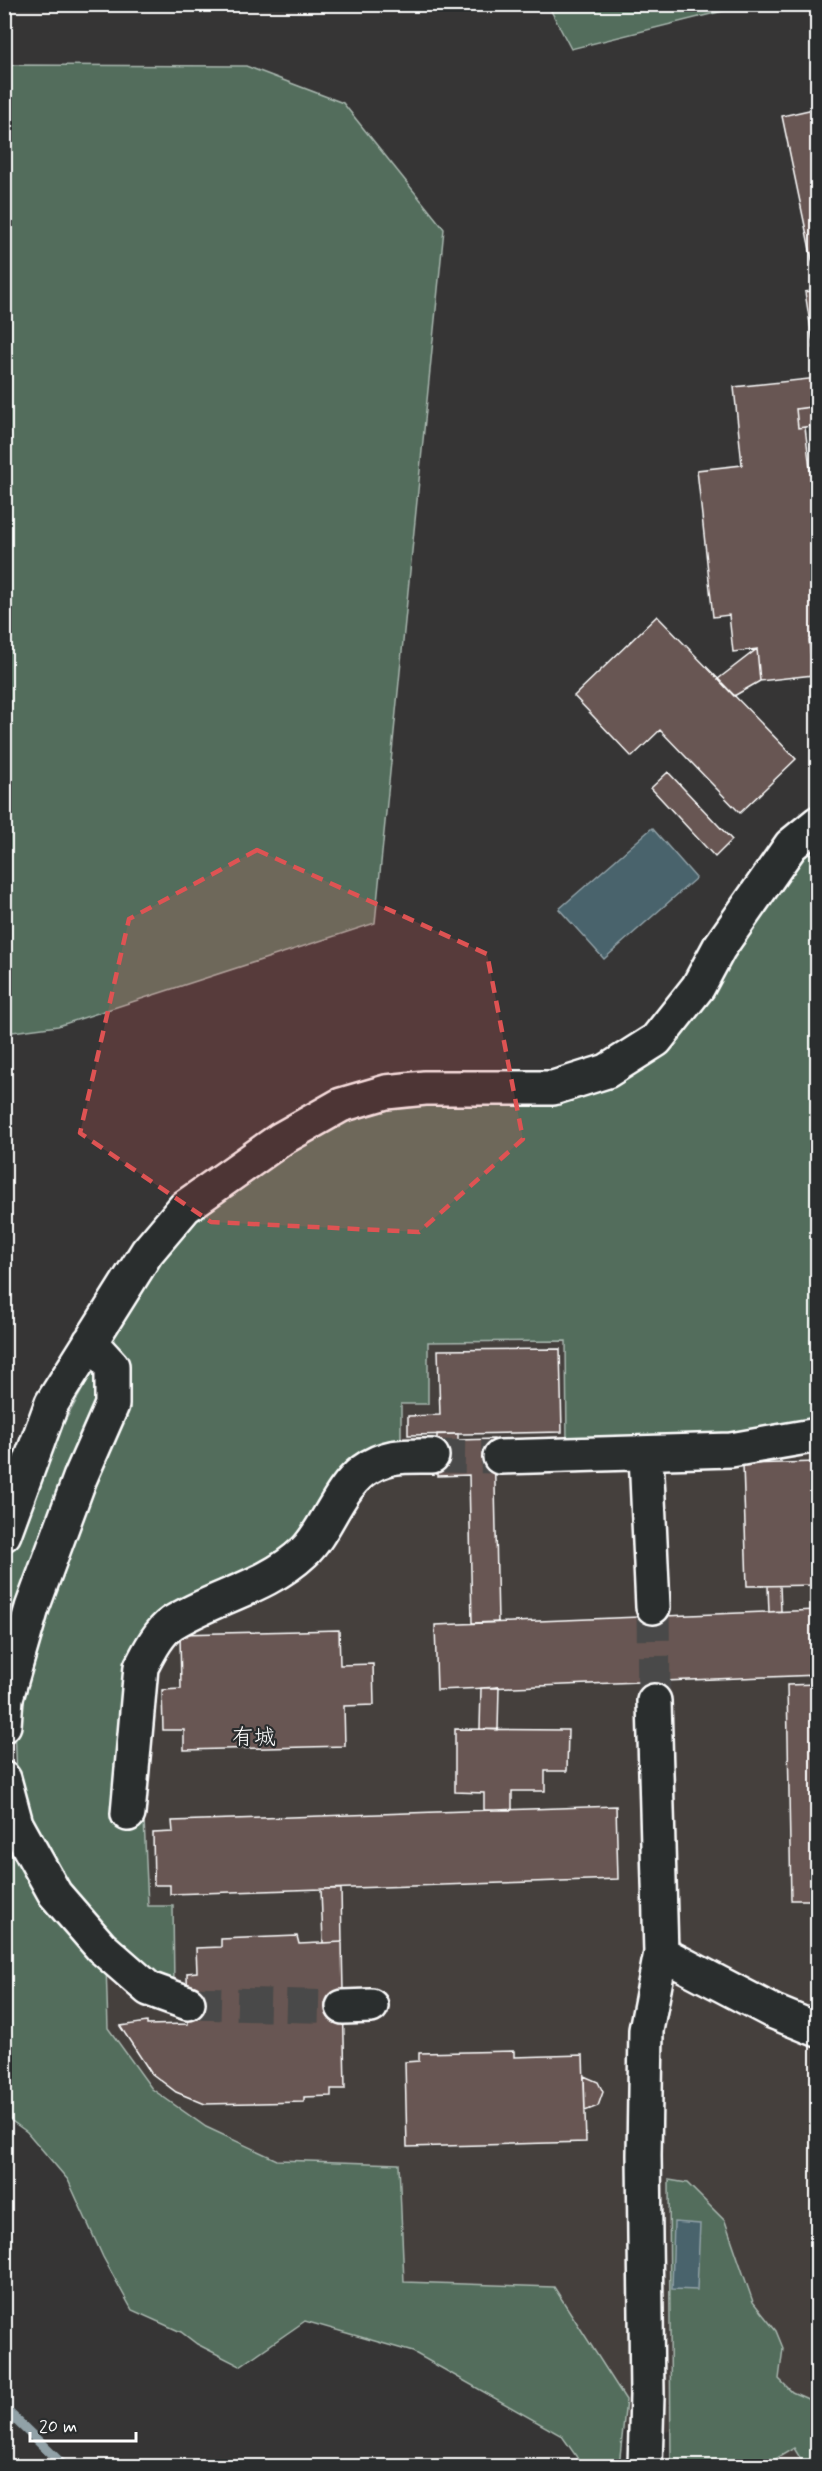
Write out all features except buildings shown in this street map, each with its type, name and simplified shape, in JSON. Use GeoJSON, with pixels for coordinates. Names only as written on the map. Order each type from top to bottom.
{"type":"FeatureCollection","features":[{"type":"Feature","properties":{"kind":"street"},"geometry":{"type":"LineString","coordinates":[[4,1534],[52,1403],[147,1252],[185,1207],[281,1139],[341,1105],[386,1092],[424,1088],[553,1089],[607,1071],[656,1040],[698,987],[719,948],[791,845],[818,824]]}},
{"type":"Feature","properties":{"kind":"street"},"geometry":{"type":"LineString","coordinates":[[4,1725],[6,1698],[32,1608],[80,1478],[112,1406],[112,1366],[90,1342]]}},
{"type":"Feature","properties":{"kind":"street"},"geometry":{"type":"LineString","coordinates":[[500,1457],[646,1455],[731,1450],[814,1433]]}},
{"type":"Feature","properties":{"kind":"street"},"geometry":{"type":"LineString","coordinates":[[646,1455],[653,1607]]}},
{"type":"Feature","properties":{"kind":"street"},"geometry":{"type":"LineString","coordinates":[[128,1814],[141,1667],[152,1646],[171,1624],[274,1576],[306,1551],[334,1506],[362,1472],[390,1456],[432,1456]]}},
{"type":"Feature","properties":{"kind":"street"},"geometry":{"type":"LineString","coordinates":[[645,2466],[647,2395],[644,2155],[646,2030],[662,1953],[654,1701]]}},
{"type":"Feature","properties":{"kind":"street"},"geometry":{"type":"LineString","coordinates":[[4,1779],[16,1824],[55,1894],[101,1947],[149,1989],[188,2003]]}},
{"type":"Feature","properties":{"kind":"street"},"geometry":{"type":"LineString","coordinates":[[662,1953],[774,2012],[818,2030]]}},
{"type":"Feature","properties":{"kind":"highlighted area"},"geometry":{"type":"Polygon","coordinates":[[[257,850],[487,954],[523,1139],[419,1232],[211,1222],[80,1133],[129,919],[257,850]]]}},
{"type":"Feature","properties":{"kind":"shaded area"},"geometry":{"type":"Polygon","coordinates":[[[567,1341],[567,1441],[811,1424],[817,1416],[817,2466],[709,2466],[677,2431],[621,2430],[626,2400],[554,2287],[403,2282],[399,2164],[277,2160],[206,2127],[155,2094],[108,2028],[100,1816],[133,1663],[401,1404],[428,1404],[428,1342],[567,1341]]]}},
{"type":"Feature","properties":{"kind":"green space"},"geometry":{"type":"Polygon","coordinates":[[[548,5],[747,5],[571,49],[548,5]]]}},
{"type":"Feature","properties":{"kind":"green space"},"geometry":{"type":"Polygon","coordinates":[[[4,65],[246,66],[343,103],[444,229],[375,923],[58,1026],[5,1033],[4,65]]]}},
{"type":"Feature","properties":{"kind":"green space"},"geometry":{"type":"Polygon","coordinates":[[[817,836],[818,1416],[811,1424],[737,1436],[567,1442],[566,1341],[428,1342],[428,1404],[401,1404],[401,1444],[282,1554],[166,1615],[116,1817],[144,1819],[148,1906],[173,1906],[174,1987],[140,1967],[55,1872],[25,1812],[17,1777],[15,1727],[24,1682],[124,1374],[113,1339],[161,1257],[199,1216],[269,1160],[336,1123],[394,1101],[627,1076],[817,836]]]}},
{"type":"Feature","properties":{"kind":"green space"},"geometry":{"type":"Polygon","coordinates":[[[93,1370],[103,1371],[104,1394],[5,1659],[5,1564],[58,1434],[93,1370]]]}},
{"type":"Feature","properties":{"kind":"green space"},"geometry":{"type":"Polygon","coordinates":[[[4,1832],[106,1965],[108,2028],[152,2089],[206,2127],[277,2160],[399,2164],[404,2282],[554,2287],[626,2400],[619,2466],[583,2466],[562,2436],[413,2352],[305,2321],[240,2366],[197,2344],[181,2332],[132,2310],[103,2257],[68,2180],[27,2132],[5,2116],[4,1832]]]}},
{"type":"Feature","properties":{"kind":"green space"},"geometry":{"type":"Polygon","coordinates":[[[669,2180],[687,2183],[725,2221],[753,2302],[776,2331],[783,2348],[779,2379],[792,2392],[817,2403],[817,2466],[805,2466],[794,2448],[764,2466],[671,2466],[669,2180]]]}},
{"type":"Feature","properties":{"kind":"water"},"geometry":{"type":"Polygon","coordinates":[[[652,828],[696,878],[604,959],[559,909],[652,828]]]}},
{"type":"Feature","properties":{"kind":"water"},"geometry":{"type":"Polygon","coordinates":[[[674,2222],[700,2224],[697,2290],[672,2289],[674,2222]]]}},
{"type":"Feature","properties":{"kind":"waterway"},"geometry":{"type":"LineString","coordinates":[[4,2408],[64,2466]]}},
{"type":"Feature","properties":{"kind":"tunnel"},"geometry":{"type":"LineString","coordinates":[[432,1456],[500,1457]]}},
{"type":"Feature","properties":{"kind":"tunnel"},"geometry":{"type":"LineString","coordinates":[[653,1607],[654,1701]]}},
{"type":"Feature","properties":{"kind":"tunnel"},"geometry":{"type":"LineString","coordinates":[[188,2003],[343,2007]]}},
{"type":"Feature","properties":{"kind":"district","name":"有城"},"geometry":{"type":"Point","coordinates":[254,1738]}}]}
